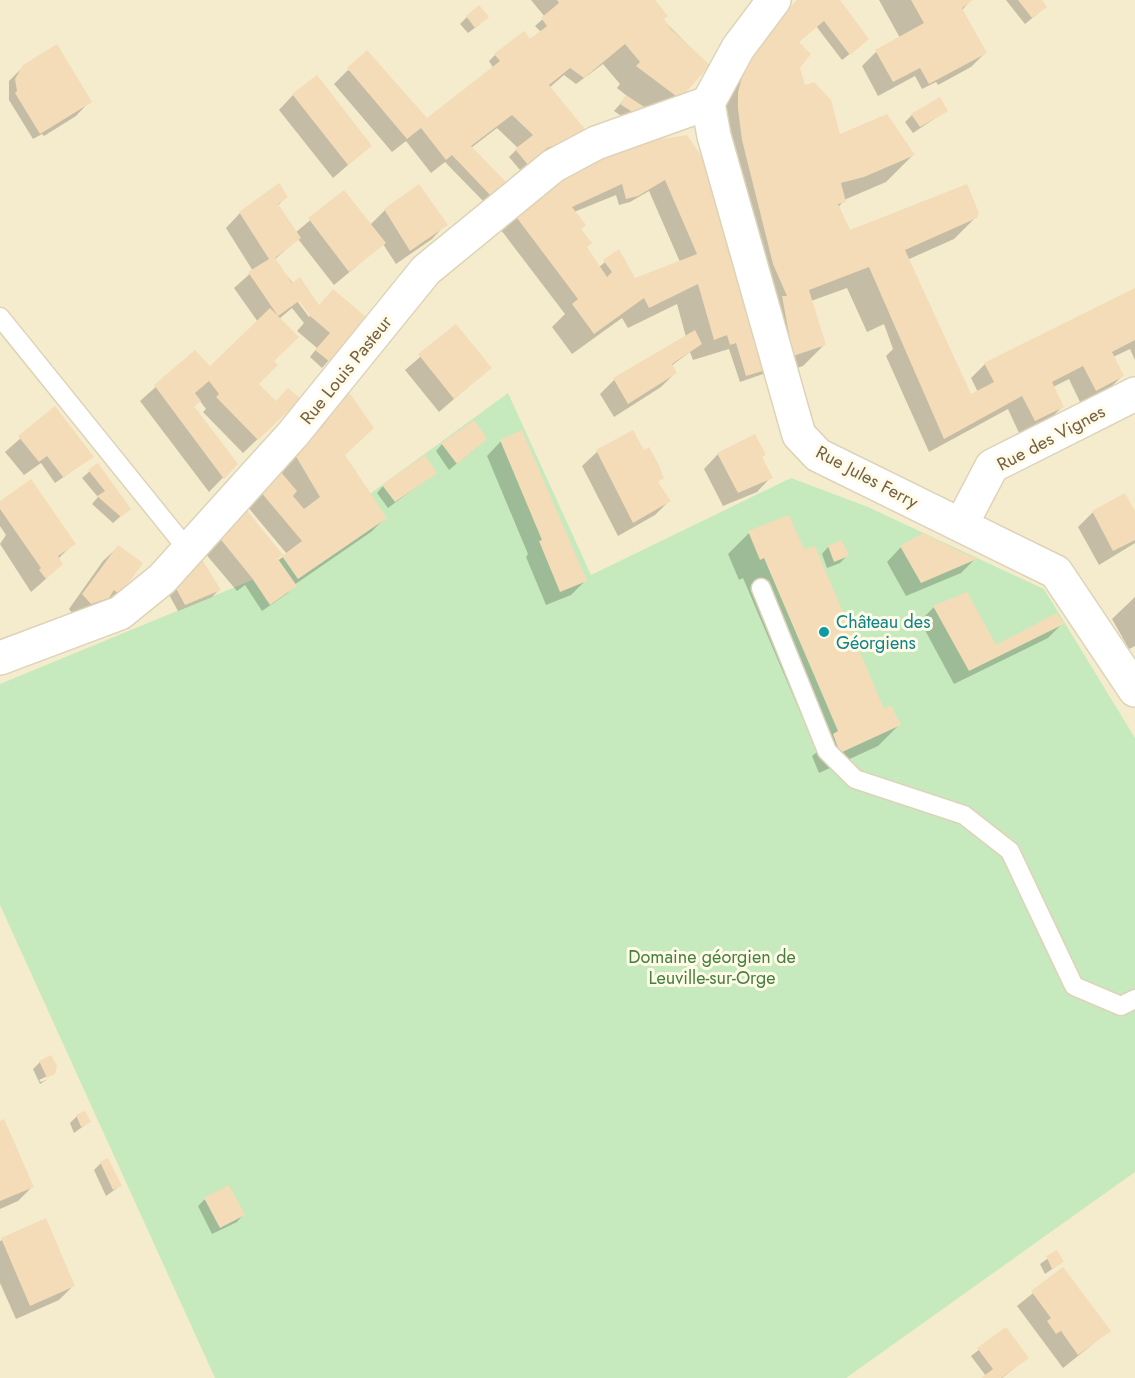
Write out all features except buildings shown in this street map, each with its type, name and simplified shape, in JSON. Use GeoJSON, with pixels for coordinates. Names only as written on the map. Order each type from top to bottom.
{"type":"FeatureCollection","features":[{"type":"Feature","properties":{"kind":"street"},"geometry":{"type":"LineString","coordinates":[[708,102],[738,48],[774,0]]}},
{"type":"Feature","properties":{"kind":"street","name":"Rue Jules Ferry"},"geometry":{"type":"LineString","coordinates":[[708,102],[714,136],[799,435],[818,455],[1056,572],[1135,690]]}},
{"type":"Feature","properties":{"kind":"street","name":"Rue Louis Pasteur"},"geometry":{"type":"LineString","coordinates":[[0,658],[120,613],[162,579],[293,434],[426,270],[552,166],[596,143],[708,102]]}},
{"type":"Feature","properties":{"kind":"street","name":"Rue des Vignes"},"geometry":{"type":"LineString","coordinates":[[961,525],[992,466],[1135,394]]}},
{"type":"Feature","properties":{"kind":"lane"},"geometry":{"type":"LineString","coordinates":[[0,317],[189,550]]}},
{"type":"Feature","properties":{"kind":"lane"},"geometry":{"type":"LineString","coordinates":[[761,588],[828,751],[855,779],[964,815],[1010,851],[1074,986],[1121,1006],[1135,999]]}},
{"type":"Feature","properties":{"kind":"shaded area"},"geometry":{"type":"Polygon","coordinates":[[[0,0],[1135,0],[1135,1378],[0,1378],[0,0]]]}},
{"type":"Feature","properties":{"kind":"green space","name":"Domaine géorgien de Leuville-sur-Orge"},"geometry":{"type":"Polygon","coordinates":[[[508,393],[591,575],[791,478],[868,507],[1044,589],[1135,738],[1135,1172],[846,1378],[215,1378],[0,905],[0,684],[252,580],[508,393]]]}},
{"type":"Feature","properties":{"kind":"place","name":"Château des Géorgiens"},"geometry":{"type":"Point","coordinates":[824,632]}}]}
